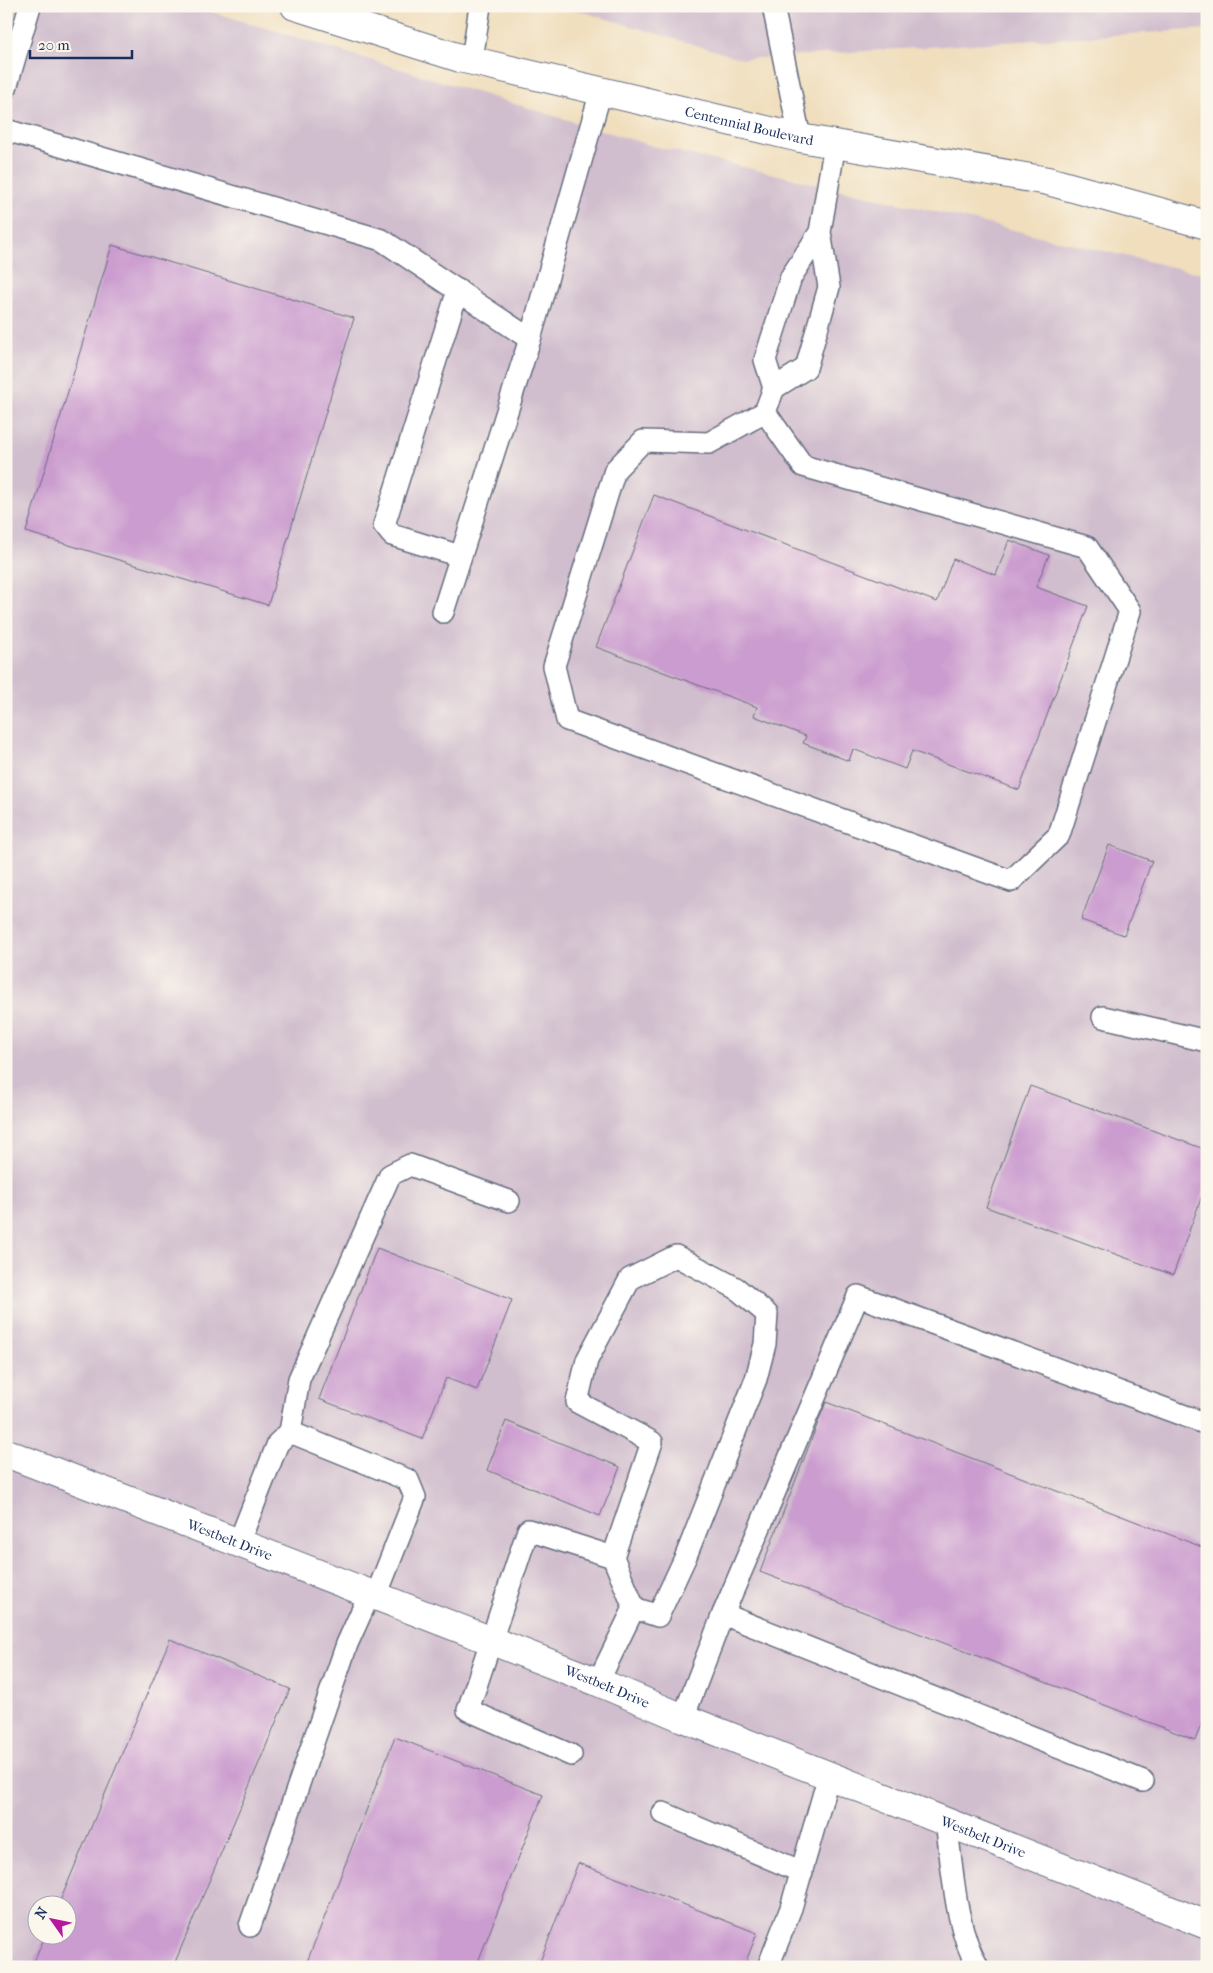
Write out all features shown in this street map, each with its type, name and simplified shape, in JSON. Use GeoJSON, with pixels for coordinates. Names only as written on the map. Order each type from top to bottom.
{"type":"FeatureCollection","features":[{"type":"Feature","properties":{"kind":"street","name":"Centennial Boulevard"},"geometry":{"type":"LineString","coordinates":[[295,6],[472,60],[601,91],[800,138],[1048,181],[1207,225]]}},
{"type":"Feature","properties":{"kind":"street","name":"Westbelt Drive"},"geometry":{"type":"LineString","coordinates":[[6,1453],[598,1682],[683,1718],[1207,1925]]}},
{"type":"Feature","properties":{"kind":"lane"},"geometry":{"type":"LineString","coordinates":[[6,88],[30,6]]}},
{"type":"Feature","properties":{"kind":"lane"},"geometry":{"type":"LineString","coordinates":[[472,60],[480,6]]}},
{"type":"Feature","properties":{"kind":"lane"},"geometry":{"type":"LineString","coordinates":[[773,6],[800,138]]}},
{"type":"Feature","properties":{"kind":"lane"},"geometry":{"type":"LineString","coordinates":[[442,612],[530,339],[601,91]]}},
{"type":"Feature","properties":{"kind":"lane"},"geometry":{"type":"LineString","coordinates":[[6,130],[382,240],[530,339]]}},
{"type":"Feature","properties":{"kind":"lane"},"geometry":{"type":"LineString","coordinates":[[765,412],[803,466],[1088,547],[1130,611],[1059,835],[1011,881],[567,720],[554,666],[615,470],[643,441],[709,443],[765,412],[774,388],[806,368],[828,287],[820,232],[835,144]]}},
{"type":"Feature","properties":{"kind":"lane"},"geometry":{"type":"LineString","coordinates":[[774,388],[765,360],[791,277],[820,232]]}},
{"type":"Feature","properties":{"kind":"lane"},"geometry":{"type":"LineString","coordinates":[[458,290],[384,525],[392,535],[460,556]]}},
{"type":"Feature","properties":{"kind":"lane"},"geometry":{"type":"LineString","coordinates":[[1103,1017],[1207,1041]]}},
{"type":"Feature","properties":{"kind":"lane"},"geometry":{"type":"LineString","coordinates":[[239,1542],[278,1443],[290,1432],[299,1379],[390,1175],[410,1164],[509,1201]]}},
{"type":"Feature","properties":{"kind":"lane"},"geometry":{"type":"LineString","coordinates":[[598,1682],[634,1608],[613,1557],[652,1442],[576,1402],[587,1360],[630,1279],[676,1256],[736,1288],[767,1314],[765,1344],[749,1397],[686,1556],[658,1616],[634,1608]]}},
{"type":"Feature","properties":{"kind":"lane"},"geometry":{"type":"LineString","coordinates":[[683,1718],[723,1614],[858,1296],[1207,1424]]}},
{"type":"Feature","properties":{"kind":"lane"},"geometry":{"type":"LineString","coordinates":[[250,1926],[347,1644],[373,1595],[414,1497],[408,1480],[290,1432]]}},
{"type":"Feature","properties":{"kind":"lane"},"geometry":{"type":"LineString","coordinates":[[571,1756],[468,1710],[528,1530],[613,1557]]}},
{"type":"Feature","properties":{"kind":"lane"},"geometry":{"type":"LineString","coordinates":[[723,1614],[1143,1781]]}},
{"type":"Feature","properties":{"kind":"lane"},"geometry":{"type":"LineString","coordinates":[[768,1967],[791,1908],[829,1775]]}},
{"type":"Feature","properties":{"kind":"lane"},"geometry":{"type":"LineString","coordinates":[[663,1813],[802,1872]]}},
{"type":"Feature","properties":{"kind":"lane"},"geometry":{"type":"LineString","coordinates":[[946,1822],[960,1918],[971,1954],[978,1967]]}},
{"type":"Feature","properties":{"kind":"shaded area"},"geometry":{"type":"Polygon","coordinates":[[[6,6],[193,6],[653,146],[1207,275],[1207,1967],[6,1967],[6,6]]]}},
{"type":"Feature","properties":{"kind":"shaded area"},"geometry":{"type":"Polygon","coordinates":[[[563,6],[1207,6],[1207,29],[743,59],[563,6]]]}},
{"type":"Feature","properties":{"kind":"building"},"geometry":{"type":"Polygon","coordinates":[[[112,245],[354,318],[268,605],[26,532],[112,245]]]}},
{"type":"Feature","properties":{"kind":"building"},"geometry":{"type":"Polygon","coordinates":[[[654,495],[937,602],[953,559],[996,575],[1009,540],[1049,555],[1036,587],[1088,606],[1019,790],[912,751],[905,769],[853,749],[849,761],[803,743],[806,736],[754,716],[757,707],[596,647],[654,495]]]}},
{"type":"Feature","properties":{"kind":"building"},"geometry":{"type":"Polygon","coordinates":[[[1109,845],[1152,861],[1124,935],[1081,920],[1109,845]]]}},
{"type":"Feature","properties":{"kind":"building"},"geometry":{"type":"Polygon","coordinates":[[[1030,1086],[1207,1150],[1207,1182],[1173,1275],[986,1207],[1030,1086]]]}},
{"type":"Feature","properties":{"kind":"building"},"geometry":{"type":"Polygon","coordinates":[[[377,1248],[512,1300],[477,1390],[446,1378],[422,1439],[319,1399],[377,1248]]]}},
{"type":"Feature","properties":{"kind":"building"},"geometry":{"type":"Polygon","coordinates":[[[826,1402],[1207,1549],[1207,1711],[1195,1740],[760,1572],[826,1402]]]}},
{"type":"Feature","properties":{"kind":"building"},"geometry":{"type":"Polygon","coordinates":[[[506,1421],[620,1467],[600,1516],[487,1470],[506,1421]]]}},
{"type":"Feature","properties":{"kind":"building"},"geometry":{"type":"Polygon","coordinates":[[[170,1639],[290,1689],[173,1967],[32,1967],[41,1946],[78,1946],[78,1896],[62,1896],[170,1639]]]}},
{"type":"Feature","properties":{"kind":"building"},"geometry":{"type":"Polygon","coordinates":[[[395,1737],[543,1795],[476,1967],[305,1967],[395,1737]]]}},
{"type":"Feature","properties":{"kind":"building"},"geometry":{"type":"Polygon","coordinates":[[[578,1863],[757,1933],[744,1967],[538,1967],[578,1863]]]}}]}
